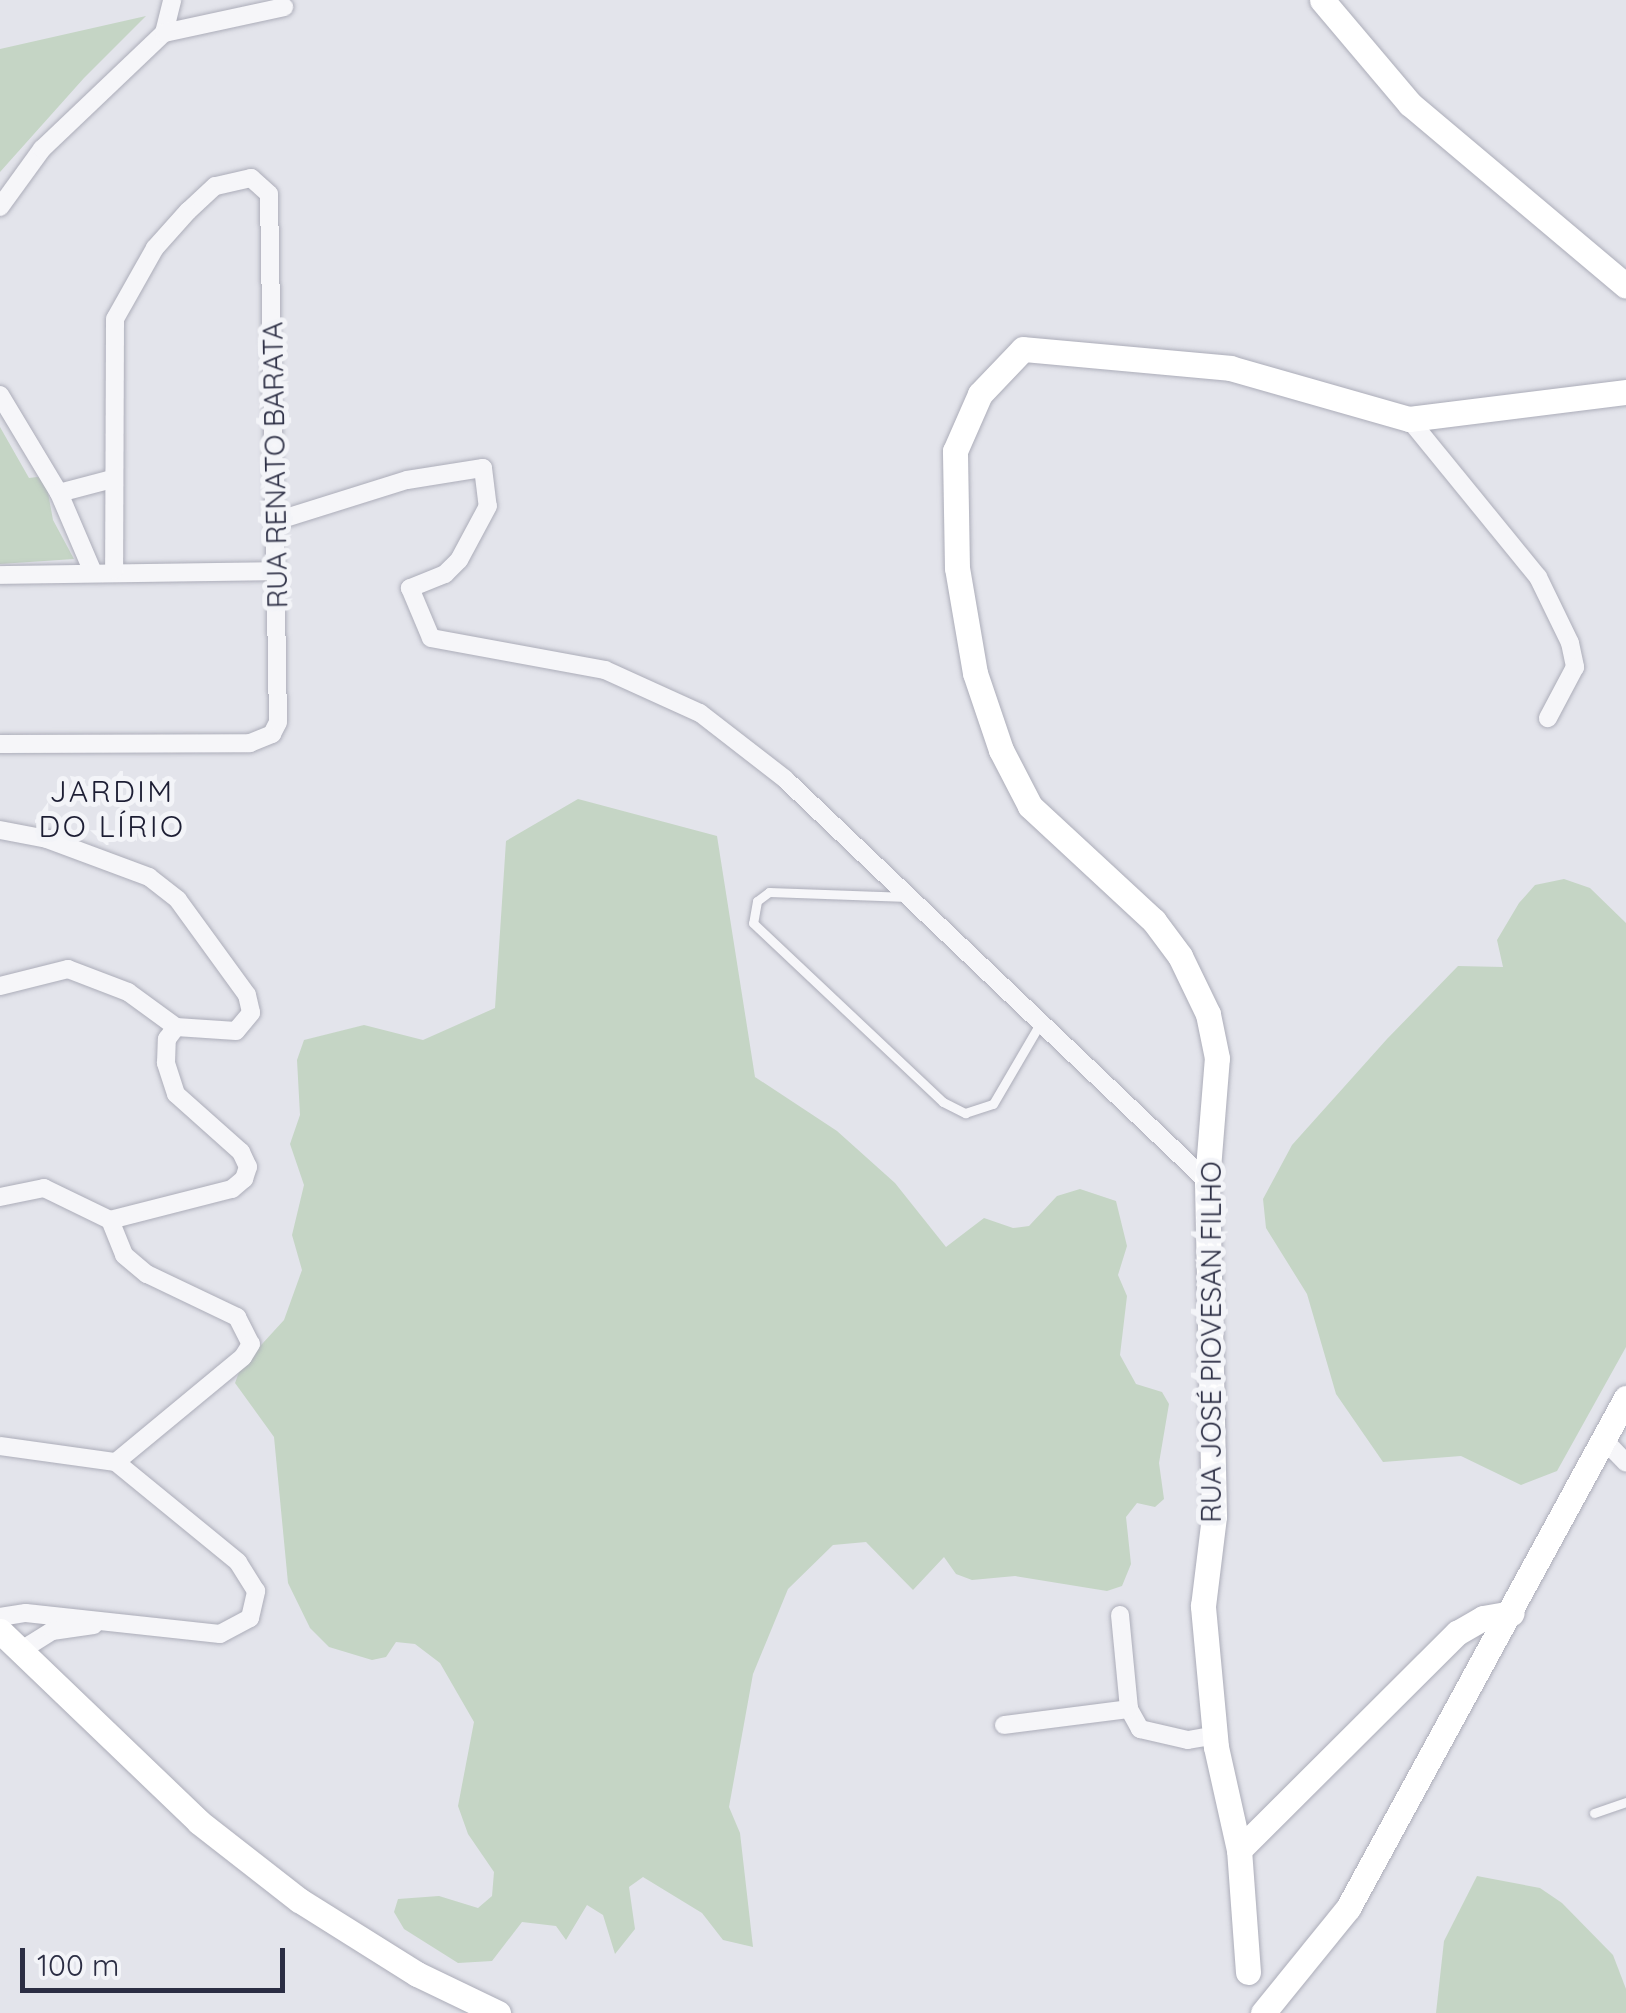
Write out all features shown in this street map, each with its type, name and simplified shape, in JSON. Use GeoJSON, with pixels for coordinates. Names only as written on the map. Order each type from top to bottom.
{"type":"FeatureCollection","features":[{"type":"Feature","properties":{"kind":"street"},"geometry":{"type":"LineString","coordinates":[[164,34],[172,0]]}},
{"type":"Feature","properties":{"kind":"street"},"geometry":{"type":"LineString","coordinates":[[1322,0],[1410,104],[1626,286]]}},
{"type":"Feature","properties":{"kind":"street"},"geometry":{"type":"LineString","coordinates":[[0,207],[42,149],[164,34],[284,8]]}},
{"type":"Feature","properties":{"kind":"street","name":"RUA RENATO BARATA"},"geometry":{"type":"LineString","coordinates":[[0,744],[250,744],[272,734],[279,709],[269,194],[251,178],[215,186],[155,248],[131,284],[110,351],[112,479]]}},
{"type":"Feature","properties":{"kind":"street","name":"RUA JOSÉ PIOVESAN FILHO"},"geometry":{"type":"LineString","coordinates":[[1248,1972],[1238,1850],[1215,1734],[1203,1606],[1214,1516],[1208,1180],[1217,1058],[1208,1014],[1180,956],[1154,922],[1030,806],[1001,750],[975,673],[957,568],[955,452],[980,394],[1023,348],[1230,368],[1410,419],[1626,392]]}},
{"type":"Feature","properties":{"kind":"street"},"geometry":{"type":"LineString","coordinates":[[0,394],[59,493],[92,570]]}},
{"type":"Feature","properties":{"kind":"street"},"geometry":{"type":"LineString","coordinates":[[1410,419],[1538,576],[1562,626],[1575,667],[1548,718]]}},
{"type":"Feature","properties":{"kind":"street"},"geometry":{"type":"LineString","coordinates":[[276,521],[407,480],[483,468],[488,506],[459,560],[445,574],[410,588],[430,638],[604,670],[700,713],[785,779],[1208,1180]]}},
{"type":"Feature","properties":{"kind":"street"},"geometry":{"type":"LineString","coordinates":[[59,493],[112,479],[114,570]]}},
{"type":"Feature","properties":{"kind":"street"},"geometry":{"type":"LineString","coordinates":[[0,574],[92,570],[277,571]]}},
{"type":"Feature","properties":{"kind":"street"},"geometry":{"type":"LineString","coordinates":[[0,830],[65,844],[149,877],[178,900],[247,995],[245,1026],[224,1032],[176,1026],[86,972],[49,971],[0,986]]}},
{"type":"Feature","properties":{"kind":"street"},"geometry":{"type":"LineString","coordinates":[[0,1197],[44,1188],[110,1220],[232,1188],[248,1167],[232,1142],[176,1094],[166,1063],[167,1038],[176,1026]]}},
{"type":"Feature","properties":{"kind":"street"},"geometry":{"type":"LineString","coordinates":[[110,1220],[124,1255],[147,1274],[237,1316],[250,1344],[244,1357],[116,1462]]}},
{"type":"Feature","properties":{"kind":"street"},"geometry":{"type":"LineString","coordinates":[[1264,2013],[1348,1908],[1626,1398]]}},
{"type":"Feature","properties":{"kind":"street"},"geometry":{"type":"LineString","coordinates":[[1605,1441],[1626,1463]]}},
{"type":"Feature","properties":{"kind":"street"},"geometry":{"type":"LineString","coordinates":[[0,1446],[116,1462],[238,1562],[256,1591],[250,1618],[220,1634],[95,1625],[26,1613],[0,1617]]}},
{"type":"Feature","properties":{"kind":"street"},"geometry":{"type":"LineString","coordinates":[[1238,1850],[1457,1633],[1512,1613]]}},
{"type":"Feature","properties":{"kind":"street"},"geometry":{"type":"LineString","coordinates":[[1120,1615],[1129,1709],[1140,1729],[1156,1737],[1215,1734]]}},
{"type":"Feature","properties":{"kind":"street"},"geometry":{"type":"LineString","coordinates":[[20,1652],[52,1631],[95,1625]]}},
{"type":"Feature","properties":{"kind":"street"},"geometry":{"type":"LineString","coordinates":[[0,1630],[199,1822],[299,1900],[417,1974],[498,2013]]}},
{"type":"Feature","properties":{"kind":"street"},"geometry":{"type":"LineString","coordinates":[[1004,1725],[1129,1709]]}},
{"type":"Feature","properties":{"kind":"lane"},"geometry":{"type":"LineString","coordinates":[[910,898],[769,892],[758,900],[753,923],[943,1102],[965,1113],[993,1104],[1041,1022]]}},
{"type":"Feature","properties":{"kind":"lane"},"geometry":{"type":"LineString","coordinates":[[1594,1812],[1626,1802]]}},
{"type":"Feature","properties":{"kind":"green space"},"geometry":{"type":"Polygon","coordinates":[[[146,16],[84,78],[0,172],[0,49],[146,16]]]}},
{"type":"Feature","properties":{"kind":"green space"},"geometry":{"type":"Polygon","coordinates":[[[0,427],[29,478],[45,476],[53,520],[74,559],[0,564],[0,427]]]}},
{"type":"Feature","properties":{"kind":"green space"},"geometry":{"type":"Polygon","coordinates":[[[578,799],[717,836],[755,1077],[837,1131],[895,1183],[946,1247],[984,1218],[1013,1228],[1029,1226],[1057,1196],[1080,1189],[1116,1201],[1127,1246],[1118,1275],[1127,1296],[1120,1355],[1136,1384],[1162,1392],[1169,1404],[1159,1463],[1164,1499],[1155,1507],[1137,1503],[1126,1517],[1131,1564],[1122,1586],[1107,1591],[1015,1576],[972,1580],[956,1574],[944,1557],[913,1590],[866,1542],[833,1545],[788,1589],[753,1674],[729,1807],[740,1833],[753,1947],[723,1940],[702,1913],[643,1877],[629,1887],[635,1929],[615,1954],[603,1915],[587,1905],[566,1940],[556,1926],[522,1922],[492,1961],[458,1963],[404,1929],[394,1912],[398,1899],[439,1896],[478,1908],[492,1896],[494,1872],[468,1834],[458,1806],[474,1722],[440,1663],[415,1644],[396,1642],[386,1657],[372,1660],[329,1647],[310,1628],[288,1583],[274,1437],[235,1383],[241,1367],[284,1320],[302,1270],[292,1235],[304,1185],[290,1144],[300,1115],[297,1060],[304,1040],[364,1025],[423,1040],[495,1008],[506,841],[578,799]]]}},
{"type":"Feature","properties":{"kind":"green space"},"geometry":{"type":"Polygon","coordinates":[[[1564,879],[1590,888],[1626,923],[1626,1347],[1557,1471],[1521,1485],[1461,1456],[1383,1462],[1336,1394],[1307,1294],[1266,1228],[1263,1199],[1292,1145],[1387,1039],[1458,966],[1503,967],[1497,940],[1519,903],[1535,885],[1564,879]]]}},
{"type":"Feature","properties":{"kind":"green space"},"geometry":{"type":"Polygon","coordinates":[[[1477,1876],[1540,1888],[1562,1903],[1613,1955],[1626,1989],[1626,2013],[1436,2013],[1444,1941],[1477,1876]]]}},
{"type":"Feature","properties":{"kind":"district","name":"JARDIM DO LÍRIO"},"geometry":{"type":"Point","coordinates":[112,808]}}]}
